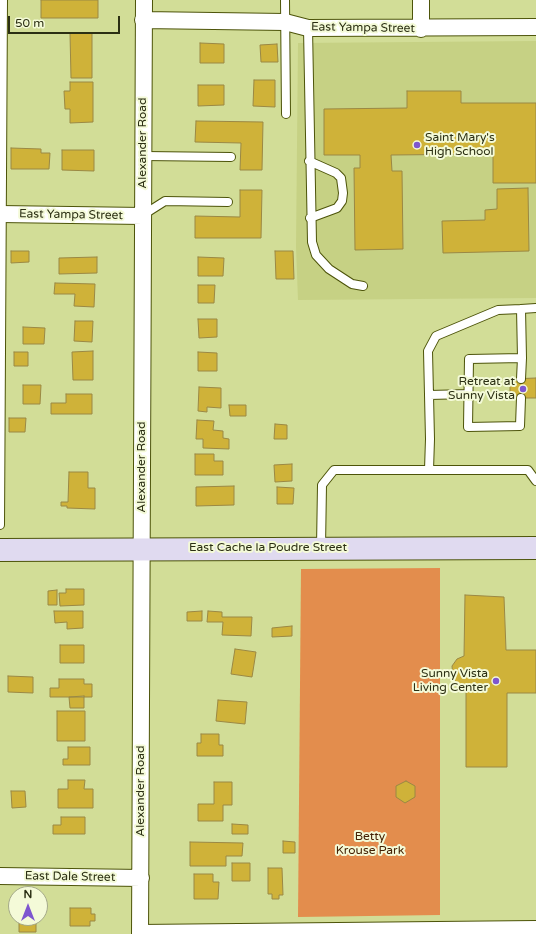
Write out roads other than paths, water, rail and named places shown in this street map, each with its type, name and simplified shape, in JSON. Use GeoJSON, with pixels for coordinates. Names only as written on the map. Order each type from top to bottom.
{"type":"FeatureCollection","features":[{"type":"Feature","properties":{"kind":"street","name":"Alexander Road"},"geometry":{"type":"LineString","coordinates":[[140,934],[144,0]]}},
{"type":"Feature","properties":{"kind":"street"},"geometry":{"type":"LineString","coordinates":[[421,0],[421,29]]}},
{"type":"Feature","properties":{"kind":"street","name":"East Yampa Street"},"geometry":{"type":"LineString","coordinates":[[143,20],[285,22],[308,28],[421,29],[536,27]]}},
{"type":"Feature","properties":{"kind":"street","name":"East Yampa Street"},"geometry":{"type":"LineString","coordinates":[[1,214],[143,216]]}},
{"type":"Feature","properties":{"kind":"street","name":"East Cache la Poudre Street"},"geometry":{"type":"LineString","coordinates":[[0,550],[536,548]]}},
{"type":"Feature","properties":{"kind":"street","name":"East Dale Street"},"geometry":{"type":"LineString","coordinates":[[0,876],[141,878]]}},
{"type":"Feature","properties":{"kind":"street"},"geometry":{"type":"LineString","coordinates":[[140,934],[536,929]]}},
{"type":"Feature","properties":{"kind":"lane"},"geometry":{"type":"LineString","coordinates":[[0,525],[3,0]]}},
{"type":"Feature","properties":{"kind":"lane"},"geometry":{"type":"LineString","coordinates":[[285,0],[286,114]]}},
{"type":"Feature","properties":{"kind":"lane"},"geometry":{"type":"LineString","coordinates":[[308,28],[310,218],[312,242],[316,255],[335,273],[352,284],[363,286]]}},
{"type":"Feature","properties":{"kind":"lane"},"geometry":{"type":"LineString","coordinates":[[144,156],[231,157]]}},
{"type":"Feature","properties":{"kind":"lane"},"geometry":{"type":"LineString","coordinates":[[309,161],[336,173],[341,178],[343,193],[342,201],[337,208],[310,218]]}},
{"type":"Feature","properties":{"kind":"lane"},"geometry":{"type":"LineString","coordinates":[[143,216],[165,201],[228,202]]}},
{"type":"Feature","properties":{"kind":"lane"},"geometry":{"type":"LineString","coordinates":[[521,308],[521,379]]}},
{"type":"Feature","properties":{"kind":"lane"},"geometry":{"type":"LineString","coordinates":[[428,470],[430,439],[428,351],[436,336],[498,310],[536,308]]}},
{"type":"Feature","properties":{"kind":"lane"},"geometry":{"type":"LineString","coordinates":[[521,398],[520,426],[468,427],[469,359],[522,358]]}},
{"type":"Feature","properties":{"kind":"lane"},"geometry":{"type":"LineString","coordinates":[[429,395],[469,394]]}},
{"type":"Feature","properties":{"kind":"lane"},"geometry":{"type":"LineString","coordinates":[[321,548],[322,485],[334,470],[528,470],[536,481]]}},
{"type":"Feature","properties":{"kind":"place","name":"Saint Mary's High School"},"geometry":{"type":"Point","coordinates":[417,145]}},
{"type":"Feature","properties":{"kind":"place","name":"Retreat at Sunny Vista"},"geometry":{"type":"Point","coordinates":[523,389]}},
{"type":"Feature","properties":{"kind":"place","name":"Sunny Vista Living Center"},"geometry":{"type":"Point","coordinates":[496,681]}},
{"type":"Feature","properties":{"kind":"park label","name":"Betty Krouse Park"},"geometry":{"type":"Point","coordinates":[370,844]}}]}
